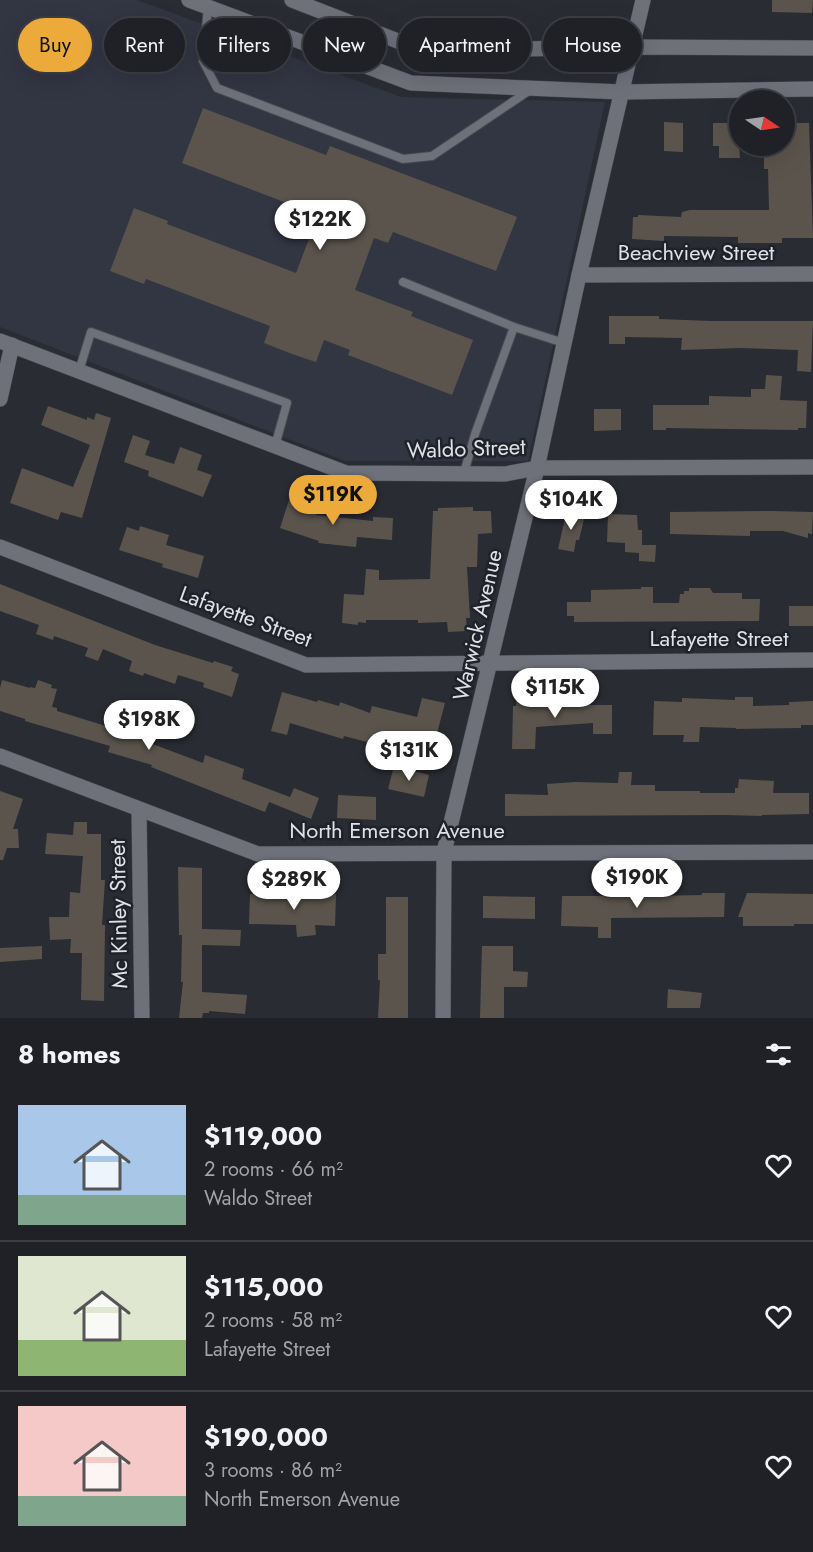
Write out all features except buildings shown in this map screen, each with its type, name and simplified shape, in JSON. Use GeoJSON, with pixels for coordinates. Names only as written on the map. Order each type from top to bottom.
{"type":"FeatureCollection","features":[{"type":"Feature","properties":{"kind":"street"},"geometry":{"type":"LineString","coordinates":[[189,0],[411,83],[622,92],[813,89]]}},
{"type":"Feature","properties":{"kind":"street"},"geometry":{"type":"LineString","coordinates":[[292,0],[408,45],[460,50],[543,49]]}},
{"type":"Feature","properties":{"kind":"street","name":"Warwick Avenue"},"geometry":{"type":"LineString","coordinates":[[639,18],[643,0]]}},
{"type":"Feature","properties":{"kind":"street"},"geometry":{"type":"LineString","coordinates":[[642,47],[813,48]]}},
{"type":"Feature","properties":{"kind":"street","name":"Warwick Avenue"},"geometry":{"type":"LineString","coordinates":[[443,1018],[444,852],[492,662],[626,72]]}},
{"type":"Feature","properties":{"kind":"street","name":"Beachview Street"},"geometry":{"type":"LineString","coordinates":[[579,274],[813,274]]}},
{"type":"Feature","properties":{"kind":"street"},"geometry":{"type":"LineString","coordinates":[[0,399],[6,343]]}},
{"type":"Feature","properties":{"kind":"street","name":"Waldo Street"},"geometry":{"type":"LineString","coordinates":[[6,343],[346,473],[505,474],[537,468],[813,467]]}},
{"type":"Feature","properties":{"kind":"street","name":"Lafayette Street"},"geometry":{"type":"LineString","coordinates":[[0,547],[306,665],[813,660]]}},
{"type":"Feature","properties":{"kind":"street","name":"North Emerson Avenue"},"geometry":{"type":"LineString","coordinates":[[0,756],[258,854],[813,852]]}},
{"type":"Feature","properties":{"kind":"street","name":"Mc Kinley Street"},"geometry":{"type":"LineString","coordinates":[[139,810],[142,1018]]}},
{"type":"Feature","properties":{"kind":"lane"},"geometry":{"type":"LineString","coordinates":[[208,7],[203,61],[218,88],[403,159],[432,156],[532,89]]}},
{"type":"Feature","properties":{"kind":"lane"},"geometry":{"type":"LineString","coordinates":[[403,282],[514,327],[564,343]]}},
{"type":"Feature","properties":{"kind":"lane"},"geometry":{"type":"LineString","coordinates":[[464,473],[475,434],[514,327]]}},
{"type":"Feature","properties":{"kind":"lane"},"geometry":{"type":"LineString","coordinates":[[79,370],[91,332],[287,403],[275,446]]}},
{"type":"Feature","properties":{"kind":"shaded area"},"geometry":{"type":"Polygon","coordinates":[[[0,0],[137,0],[197,22],[197,72],[291,72],[291,57],[303,61],[303,72],[333,72],[401,97],[605,102],[528,461],[345,461],[0,327],[0,0]]]}}]}
